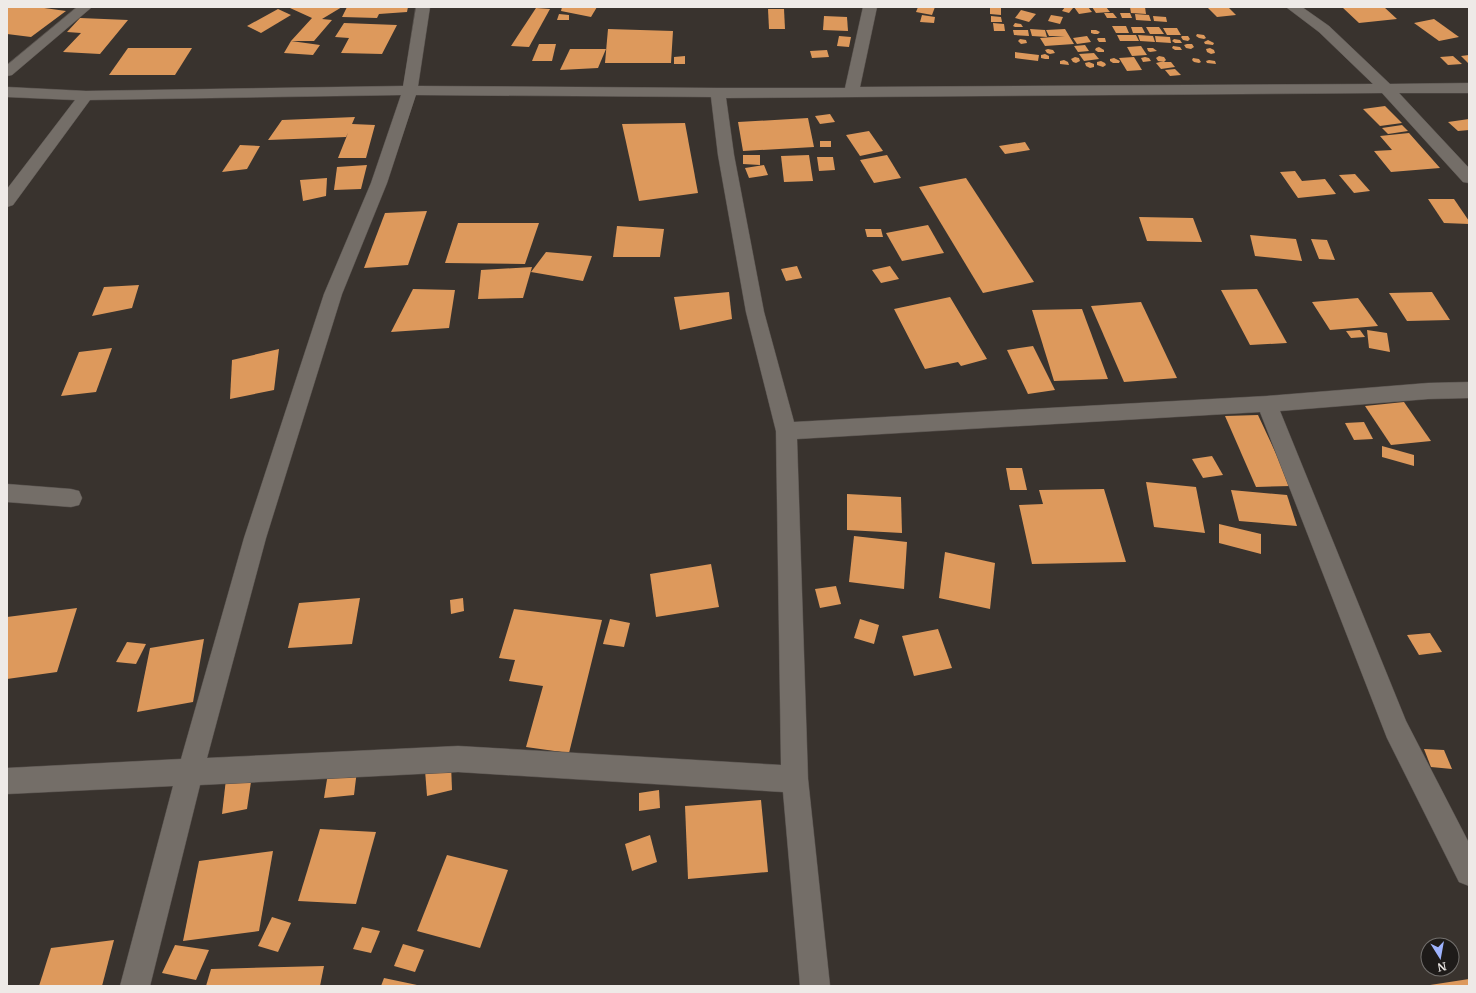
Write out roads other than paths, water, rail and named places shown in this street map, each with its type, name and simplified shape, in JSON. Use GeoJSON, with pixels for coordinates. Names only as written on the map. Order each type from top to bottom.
{"type":"FeatureCollection","features":[{"type":"Feature","properties":{"kind":"street"},"geometry":{"type":"LineString","coordinates":[[7,72],[85,7]]}},
{"type":"Feature","properties":{"kind":"street"},"geometry":{"type":"LineString","coordinates":[[135,986],[190,773],[255,538],[333,294],[379,183],[410,90],[424,7]]}},
{"type":"Feature","properties":{"kind":"street"},"geometry":{"type":"LineString","coordinates":[[851,93],[870,7]]}},
{"type":"Feature","properties":{"kind":"street"},"geometry":{"type":"LineString","coordinates":[[1293,7],[1324,29],[1386,88],[1469,178]]}},
{"type":"Feature","properties":{"kind":"street"},"geometry":{"type":"LineString","coordinates":[[7,92],[86,96],[410,90],[851,93],[1469,88]]}},
{"type":"Feature","properties":{"kind":"street"},"geometry":{"type":"LineString","coordinates":[[718,93],[726,155],[755,312],[786,432],[795,779],[815,986]]}},
{"type":"Feature","properties":{"kind":"street"},"geometry":{"type":"LineString","coordinates":[[7,201],[86,96]]}},
{"type":"Feature","properties":{"kind":"street"},"geometry":{"type":"LineString","coordinates":[[786,432],[1267,404],[1428,391],[1469,390]]}},
{"type":"Feature","properties":{"kind":"street"},"geometry":{"type":"LineString","coordinates":[[1267,404],[1396,729],[1469,872]]}},
{"type":"Feature","properties":{"kind":"street"},"geometry":{"type":"LineString","coordinates":[[7,494],[71,498]]}},
{"type":"Feature","properties":{"kind":"street"},"geometry":{"type":"LineString","coordinates":[[7,781],[458,759],[795,779]]}}]}
